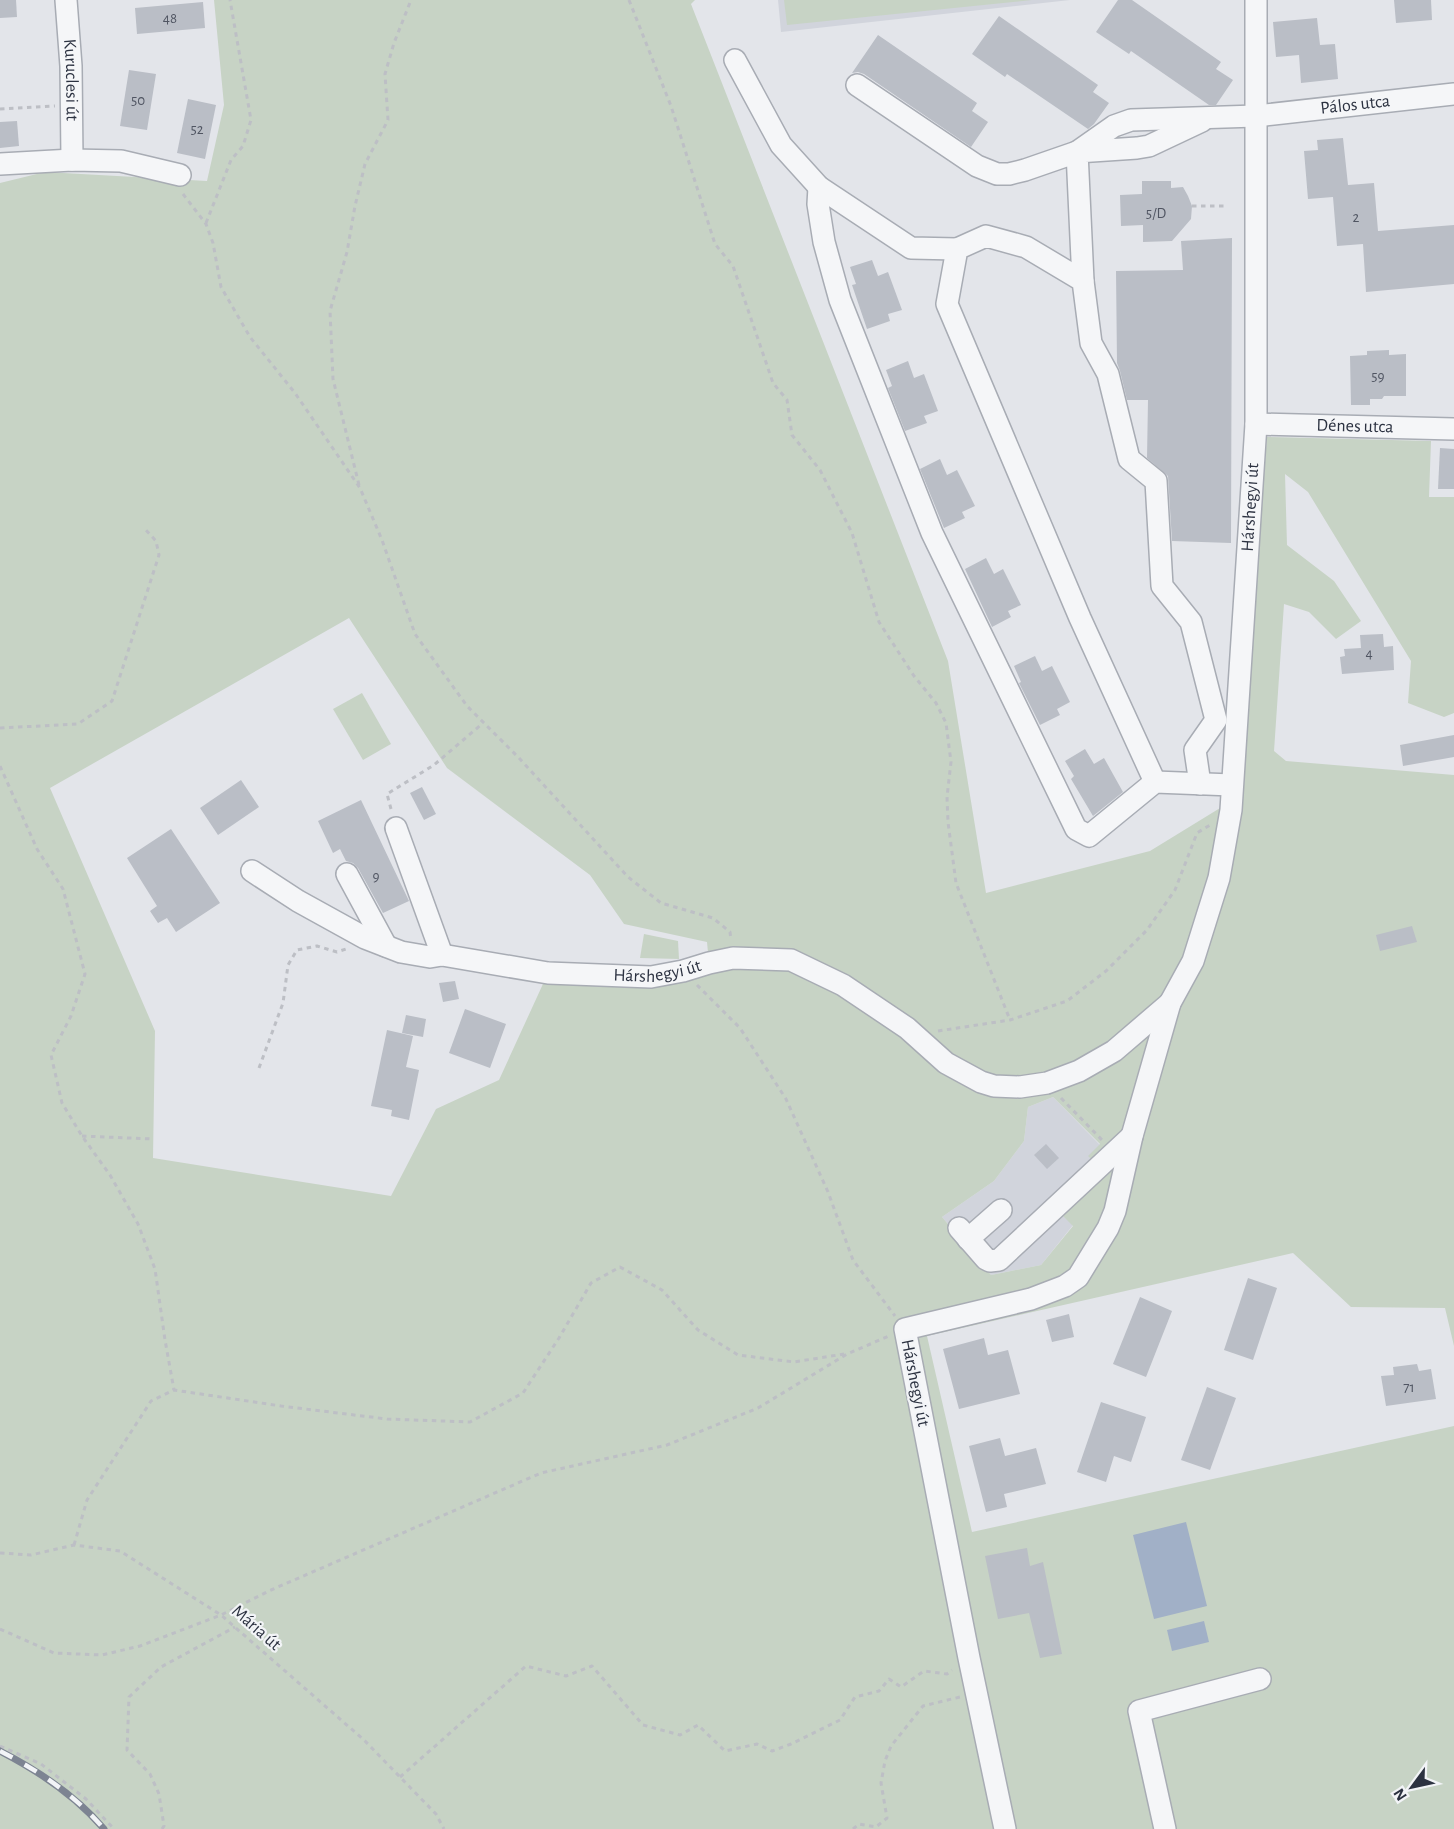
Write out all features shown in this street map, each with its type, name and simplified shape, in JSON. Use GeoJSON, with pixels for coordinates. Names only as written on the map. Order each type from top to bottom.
{"type":"FeatureCollection","features":[{"type":"Feature","properties":{"kind":"street","name":"Kuruclesi út"},"geometry":{"type":"LineString","coordinates":[[66,0],[71,66],[64,105],[72,160]]}},
{"type":"Feature","properties":{"kind":"street","name":"Hárshegyi út"},"geometry":{"type":"LineString","coordinates":[[1005,1829],[904,1329],[1031,1299],[1065,1286],[1078,1277],[1108,1228],[1115,1211],[1132,1136],[1170,1003],[1193,961],[1219,878],[1231,810],[1256,424],[1256,0]]}},
{"type":"Feature","properties":{"kind":"street"},"geometry":{"type":"LineString","coordinates":[[735,60],[781,145],[819,187],[911,248],[957,249],[987,236],[1026,247],[1083,281]]}},
{"type":"Feature","properties":{"kind":"street"},"geometry":{"type":"LineString","coordinates":[[857,85],[977,166],[997,174],[1025,170],[1077,152],[1149,146],[1208,117]]}},
{"type":"Feature","properties":{"kind":"street","name":"Pálos utca"},"geometry":{"type":"LineString","coordinates":[[1077,152],[1114,126],[1131,120],[1256,116],[1454,94]]}},
{"type":"Feature","properties":{"kind":"street"},"geometry":{"type":"LineString","coordinates":[[1077,152],[1083,281],[1091,343],[1108,374],[1129,459],[1156,481],[1162,586],[1191,622],[1216,720],[1195,750],[1200,784]]}},
{"type":"Feature","properties":{"kind":"street"},"geometry":{"type":"LineString","coordinates":[[0,164],[72,160],[121,161],[180,182]]}},
{"type":"Feature","properties":{"kind":"street"},"geometry":{"type":"LineString","coordinates":[[819,187],[818,204],[824,242],[840,300],[932,532],[1076,829],[1089,837],[1155,783],[1232,785]]}},
{"type":"Feature","properties":{"kind":"street"},"geometry":{"type":"LineString","coordinates":[[957,249],[947,304],[1080,618],[1155,783]]}},
{"type":"Feature","properties":{"kind":"street","name":"Dénes utca"},"geometry":{"type":"LineString","coordinates":[[1256,424],[1454,429]]}},
{"type":"Feature","properties":{"kind":"street"},"geometry":{"type":"LineString","coordinates":[[396,828],[442,955]]}},
{"type":"Feature","properties":{"kind":"street","name":"Hárshegyi út"},"geometry":{"type":"LineString","coordinates":[[252,871],[298,901],[365,938],[401,952],[430,957],[442,955],[548,973],[651,977],[733,958],[791,960],[843,985],[906,1028],[946,1063],[981,1082],[994,1086],[1020,1087],[1047,1083],[1079,1071],[1114,1051],[1170,1003]]}},
{"type":"Feature","properties":{"kind":"street"},"geometry":{"type":"LineString","coordinates":[[347,874],[386,946]]}},
{"type":"Feature","properties":{"kind":"street"},"geometry":{"type":"LineString","coordinates":[[1001,1210],[963,1234],[990,1261],[999,1260],[1132,1136]]}},
{"type":"Feature","properties":{"kind":"street"},"geometry":{"type":"LineString","coordinates":[[1165,1829],[1139,1711],[1260,1679]]}},
{"type":"Feature","properties":{"kind":"path"},"geometry":{"type":"LineString","coordinates":[[206,224],[231,160],[243,146],[251,120],[230,0]]}},
{"type":"Feature","properties":{"kind":"path"},"geometry":{"type":"LineString","coordinates":[[411,0],[385,74],[388,120],[365,164],[347,252],[330,311],[333,379],[360,488],[382,540],[415,634],[467,706],[519,758],[628,877],[661,903],[713,918],[730,932],[733,958]]}},
{"type":"Feature","properties":{"kind":"path"},"geometry":{"type":"LineString","coordinates":[[629,0],[671,106],[715,244],[733,266],[773,383],[787,400],[792,435],[820,470],[852,533],[879,622],[914,676],[936,703],[946,723],[951,762],[947,797],[948,822],[956,883],[1010,1020]]}},
{"type":"Feature","properties":{"kind":"path"},"geometry":{"type":"LineString","coordinates":[[0,109],[64,105]]}},
{"type":"Feature","properties":{"kind":"path"},"geometry":{"type":"LineString","coordinates":[[180,182],[206,224],[213,243],[221,287],[250,337],[295,393],[360,488]]}},
{"type":"Feature","properties":{"kind":"path"},"geometry":{"type":"LineString","coordinates":[[1192,206],[1226,206]]}},
{"type":"Feature","properties":{"kind":"path"},"geometry":{"type":"LineString","coordinates":[[0,728],[78,724],[112,701],[159,555],[156,541],[145,529]]}},
{"type":"Feature","properties":{"kind":"path"},"geometry":{"type":"LineString","coordinates":[[396,828],[387,794],[434,765],[483,723]]}},
{"type":"Feature","properties":{"kind":"path"},"geometry":{"type":"LineString","coordinates":[[0,766],[38,849],[63,889],[85,974],[71,1016],[51,1055],[62,1103],[110,1175],[138,1224],[155,1269],[174,1390]]}},
{"type":"Feature","properties":{"kind":"path"},"geometry":{"type":"LineString","coordinates":[[906,1028],[930,1032],[1010,1020],[1067,1001],[1106,971],[1147,930],[1175,890],[1197,833],[1231,810]]}},
{"type":"Feature","properties":{"kind":"path"},"geometry":{"type":"LineString","coordinates":[[259,1068],[283,1003],[288,965],[297,950],[317,946],[337,952],[356,946],[365,938]]}},
{"type":"Feature","properties":{"kind":"path"},"geometry":{"type":"LineString","coordinates":[[0,1629],[54,1653],[102,1655],[140,1646],[221,1615],[271,1590],[541,1473],[667,1445],[758,1408],[847,1354],[904,1329],[854,1260],[828,1192],[786,1099],[740,1028],[684,971]]}},
{"type":"Feature","properties":{"kind":"path"},"geometry":{"type":"LineString","coordinates":[[1047,1083],[1113,1152]]}},
{"type":"Feature","properties":{"kind":"path"},"geometry":{"type":"LineString","coordinates":[[82,1136],[153,1138]]}},
{"type":"Feature","properties":{"kind":"path"},"geometry":{"type":"LineString","coordinates":[[74,1545],[87,1500],[151,1401],[174,1390],[387,1419],[470,1422],[524,1393],[591,1283],[620,1267],[662,1290],[698,1330],[738,1355],[794,1362],[847,1354]]}},
{"type":"Feature","properties":{"kind":"path","name":"Mária út"},"geometry":{"type":"LineString","coordinates":[[0,1553],[31,1555],[74,1545],[120,1551],[221,1615],[235,1627],[364,1740],[436,1814],[444,1829]]}},
{"type":"Feature","properties":{"kind":"path"},"geometry":{"type":"LineString","coordinates":[[162,1829],[164,1826],[159,1794],[150,1774],[127,1750],[129,1697],[161,1667],[235,1627]]}},
{"type":"Feature","properties":{"kind":"path"},"geometry":{"type":"LineString","coordinates":[[400,1777],[526,1666],[566,1676],[592,1666],[644,1725],[680,1735],[698,1725],[725,1751],[757,1744],[772,1751],[840,1720],[855,1697],[879,1691],[889,1679],[901,1687],[924,1671],[947,1674],[969,1658]]}},
{"type":"Feature","properties":{"kind":"path"},"geometry":{"type":"LineString","coordinates":[[853,1829],[858,1824],[876,1827],[887,1818],[881,1783],[885,1761],[891,1746],[923,1706],[977,1693]]}},
{"type":"Feature","properties":{"kind":"path"},"geometry":{"type":"LineString","coordinates":[[0,1746],[41,1764],[86,1799],[114,1829]]}},
{"type":"Feature","properties":{"kind":"shaded area"},"geometry":{"type":"Polygon","coordinates":[[[778,0],[1070,0],[781,32],[778,0]]]}},
{"type":"Feature","properties":{"kind":"shaded area"},"geometry":{"type":"Polygon","coordinates":[[[1053,1097],[1100,1145],[1102,1169],[1060,1213],[1073,1225],[1041,1265],[991,1275],[942,1217],[994,1181],[1024,1141],[1028,1107],[1053,1097]]]}},
{"type":"Feature","properties":{"kind":"green space"},"geometry":{"type":"Polygon","coordinates":[[[214,0],[695,0],[691,4],[948,661],[986,893],[1150,851],[1225,805],[1237,804],[1267,437],[1431,441],[1429,497],[1454,497],[1454,713],[1444,717],[1408,703],[1411,661],[1308,492],[1285,474],[1287,545],[1334,581],[1361,621],[1336,639],[1309,612],[1284,604],[1274,751],[1286,761],[1454,775],[1454,1346],[1445,1308],[1351,1307],[1293,1253],[927,1336],[972,1532],[1454,1426],[1454,1829],[0,1829],[0,183],[45,172],[207,181],[224,105],[214,0]],[[349,618],[50,788],[155,1031],[153,1158],[391,1196],[436,1109],[499,1080],[548,973],[709,963],[707,942],[624,924],[590,875],[447,768],[349,618]],[[1053,1097],[1028,1107],[1024,1141],[994,1181],[942,1217],[991,1275],[1041,1265],[1073,1226],[1060,1213],[1102,1169],[1088,1156],[1100,1144],[1053,1097]]]}},
{"type":"Feature","properties":{"kind":"green space"},"geometry":{"type":"Polygon","coordinates":[[[784,0],[1032,0],[787,25],[784,0]]]}},
{"type":"Feature","properties":{"kind":"green space"},"geometry":{"type":"Polygon","coordinates":[[[362,693],[391,744],[363,760],[333,709],[362,693]]]}},
{"type":"Feature","properties":{"kind":"green space"},"geometry":{"type":"Polygon","coordinates":[[[644,934],[678,941],[679,959],[640,958],[644,934]]]}},
{"type":"Feature","properties":{"kind":"water"},"geometry":{"type":"Polygon","coordinates":[[[1186,1522],[1207,1606],[1154,1619],[1133,1535],[1186,1522]]]}},
{"type":"Feature","properties":{"kind":"water"},"geometry":{"type":"Polygon","coordinates":[[[1204,1621],[1209,1642],[1172,1651],[1167,1630],[1204,1621]]]}},
{"type":"Feature","properties":{"kind":"building"},"geometry":{"type":"Polygon","coordinates":[[[0,0],[16,0],[17,17],[0,18],[0,0]]]}},
{"type":"Feature","properties":{"kind":"building"},"geometry":{"type":"Polygon","coordinates":[[[1118,0],[1132,0],[1221,62],[1216,69],[1233,80],[1216,105],[1209,105],[1131,51],[1129,54],[1096,32],[1118,0]]]}},
{"type":"Feature","properties":{"kind":"building"},"geometry":{"type":"Polygon","coordinates":[[[1394,0],[1431,0],[1432,20],[1396,23],[1394,0]]]}},
{"type":"Feature","properties":{"kind":"building"},"geometry":{"type":"Polygon","coordinates":[[[203,2],[205,28],[137,34],[135,8],[203,2]]]}},
{"type":"Feature","properties":{"kind":"building"},"geometry":{"type":"Polygon","coordinates":[[[999,16],[1098,85],[1093,92],[1109,103],[1088,129],[1007,74],[1005,77],[972,54],[999,16]]]}},
{"type":"Feature","properties":{"kind":"building"},"geometry":{"type":"Polygon","coordinates":[[[1317,18],[1320,45],[1335,44],[1338,79],[1301,83],[1299,55],[1276,57],[1273,22],[1317,18]]]}},
{"type":"Feature","properties":{"kind":"building"},"geometry":{"type":"Polygon","coordinates":[[[878,35],[977,103],[972,111],[988,122],[971,147],[864,74],[852,73],[878,35]]]}},
{"type":"Feature","properties":{"kind":"building"},"geometry":{"type":"Polygon","coordinates":[[[129,70],[156,74],[147,130],[120,126],[129,70]]]}},
{"type":"Feature","properties":{"kind":"building"},"geometry":{"type":"Polygon","coordinates":[[[188,99],[216,105],[205,159],[177,153],[188,99]]]}},
{"type":"Feature","properties":{"kind":"building"},"geometry":{"type":"Polygon","coordinates":[[[17,121],[19,146],[0,148],[0,122],[17,121]]]}},
{"type":"Feature","properties":{"kind":"building"},"geometry":{"type":"Polygon","coordinates":[[[1343,138],[1348,185],[1374,183],[1378,231],[1454,225],[1454,284],[1366,292],[1363,244],[1337,246],[1333,197],[1308,199],[1304,151],[1318,150],[1317,140],[1343,138]]]}},
{"type":"Feature","properties":{"kind":"building"},"geometry":{"type":"Polygon","coordinates":[[[1142,181],[1171,181],[1171,188],[1183,187],[1188,196],[1192,206],[1191,219],[1172,241],[1143,242],[1143,225],[1121,226],[1120,195],[1142,194],[1142,181]]]}},
{"type":"Feature","properties":{"kind":"building"},"geometry":{"type":"Polygon","coordinates":[[[1232,238],[1231,543],[1172,541],[1168,476],[1147,458],[1148,400],[1127,400],[1117,363],[1116,271],[1183,270],[1181,241],[1232,238]]]}},
{"type":"Feature","properties":{"kind":"building"},"geometry":{"type":"Polygon","coordinates":[[[872,260],[878,276],[888,272],[902,310],[888,314],[890,321],[867,329],[852,285],[856,284],[850,267],[872,260]]]}},
{"type":"Feature","properties":{"kind":"building"},"geometry":{"type":"Polygon","coordinates":[[[1389,350],[1389,355],[1406,354],[1406,396],[1384,396],[1382,399],[1370,399],[1370,405],[1351,405],[1350,356],[1367,355],[1367,351],[1389,350]]]}},
{"type":"Feature","properties":{"kind":"building"},"geometry":{"type":"Polygon","coordinates":[[[908,361],[914,378],[924,374],[938,411],[924,416],[927,423],[905,431],[888,388],[892,386],[886,370],[908,361]]]}},
{"type":"Feature","properties":{"kind":"building"},"geometry":{"type":"Polygon","coordinates":[[[1440,448],[1454,449],[1454,489],[1438,489],[1440,448]]]}},
{"type":"Feature","properties":{"kind":"building"},"geometry":{"type":"Polygon","coordinates":[[[940,459],[947,475],[957,470],[975,506],[962,512],[965,518],[944,528],[920,469],[940,459]]]}},
{"type":"Feature","properties":{"kind":"building"},"geometry":{"type":"Polygon","coordinates":[[[986,558],[994,574],[1003,569],[1021,605],[1008,611],[1011,617],[992,627],[965,569],[986,558]]]}},
{"type":"Feature","properties":{"kind":"building"},"geometry":{"type":"Polygon","coordinates":[[[1383,634],[1384,647],[1393,646],[1394,670],[1342,674],[1340,657],[1345,656],[1344,649],[1361,648],[1360,635],[1383,634]]]}},
{"type":"Feature","properties":{"kind":"building"},"geometry":{"type":"Polygon","coordinates":[[[1035,656],[1042,671],[1052,666],[1070,702],[1057,709],[1060,715],[1040,725],[1019,683],[1021,682],[1014,666],[1035,656]]]}},
{"type":"Feature","properties":{"kind":"building"},"geometry":{"type":"Polygon","coordinates":[[[1454,735],[1454,757],[1403,766],[1400,745],[1454,735]]]}},
{"type":"Feature","properties":{"kind":"building"},"geometry":{"type":"Polygon","coordinates":[[[1085,749],[1094,764],[1104,758],[1123,792],[1093,816],[1071,779],[1074,776],[1065,761],[1085,749]]]}},
{"type":"Feature","properties":{"kind":"building"},"geometry":{"type":"Polygon","coordinates":[[[241,780],[259,807],[218,835],[200,808],[241,780]]]}},
{"type":"Feature","properties":{"kind":"building"},"geometry":{"type":"Polygon","coordinates":[[[422,787],[436,814],[424,820],[410,793],[422,787]]]}},
{"type":"Feature","properties":{"kind":"building"},"geometry":{"type":"Polygon","coordinates":[[[361,800],[409,901],[383,913],[358,868],[346,861],[340,849],[333,853],[318,821],[361,800]]]}},
{"type":"Feature","properties":{"kind":"building"},"geometry":{"type":"Polygon","coordinates":[[[171,829],[220,903],[176,932],[167,918],[158,923],[150,911],[157,906],[127,858],[171,829]]]}},
{"type":"Feature","properties":{"kind":"building"},"geometry":{"type":"Polygon","coordinates":[[[1412,926],[1417,942],[1380,951],[1376,935],[1412,926]]]}},
{"type":"Feature","properties":{"kind":"building"},"geometry":{"type":"Polygon","coordinates":[[[455,981],[459,999],[443,1002],[439,983],[455,981]]]}},
{"type":"Feature","properties":{"kind":"building"},"geometry":{"type":"Polygon","coordinates":[[[465,1009],[506,1024],[490,1068],[449,1053],[465,1009]]]}},
{"type":"Feature","properties":{"kind":"building"},"geometry":{"type":"Polygon","coordinates":[[[406,1015],[426,1019],[423,1037],[402,1033],[406,1015]]]}},
{"type":"Feature","properties":{"kind":"building"},"geometry":{"type":"Polygon","coordinates":[[[387,1030],[413,1036],[406,1067],[419,1070],[409,1120],[391,1116],[392,1110],[371,1106],[387,1030]]]}},
{"type":"Feature","properties":{"kind":"building"},"geometry":{"type":"Polygon","coordinates":[[[1046,1144],[1059,1158],[1047,1169],[1034,1155],[1046,1144]]]}},
{"type":"Feature","properties":{"kind":"building"},"geometry":{"type":"Polygon","coordinates":[[[1248,1278],[1277,1288],[1253,1360],[1224,1350],[1248,1278]]]}},
{"type":"Feature","properties":{"kind":"building"},"geometry":{"type":"Polygon","coordinates":[[[1140,1297],[1172,1311],[1146,1377],[1113,1364],[1140,1297]]]}},
{"type":"Feature","properties":{"kind":"building"},"geometry":{"type":"Polygon","coordinates":[[[1069,1314],[1074,1337],[1052,1342],[1046,1320],[1069,1314]]]}},
{"type":"Feature","properties":{"kind":"building"},"geometry":{"type":"Polygon","coordinates":[[[984,1338],[988,1355],[1008,1350],[1020,1394],[959,1409],[943,1349],[984,1338]]]}},
{"type":"Feature","properties":{"kind":"building"},"geometry":{"type":"Polygon","coordinates":[[[1417,1364],[1419,1371],[1431,1369],[1436,1399],[1386,1406],[1381,1376],[1394,1375],[1393,1367],[1417,1364]]]}},
{"type":"Feature","properties":{"kind":"building"},"geometry":{"type":"Polygon","coordinates":[[[1207,1387],[1236,1398],[1210,1470],[1181,1460],[1207,1387]]]}},
{"type":"Feature","properties":{"kind":"building"},"geometry":{"type":"Polygon","coordinates":[[[1101,1402],[1146,1417],[1131,1462],[1114,1456],[1106,1482],[1077,1472],[1101,1402]]]}},
{"type":"Feature","properties":{"kind":"building"},"geometry":{"type":"Polygon","coordinates":[[[1000,1438],[1005,1456],[1036,1448],[1046,1484],[1004,1494],[1007,1507],[986,1512],[969,1446],[1000,1438]]]}},
{"type":"Feature","properties":{"kind":"building"},"geometry":{"type":"Polygon","coordinates":[[[1027,1548],[1030,1566],[1043,1562],[1062,1654],[1040,1658],[1029,1613],[998,1619],[985,1556],[1027,1548]]]}},
{"type":"Feature","properties":{"kind":"railway"},"geometry":{"type":"LineString","coordinates":[[0,1751],[56,1785],[81,1805],[104,1829]]}}]}
